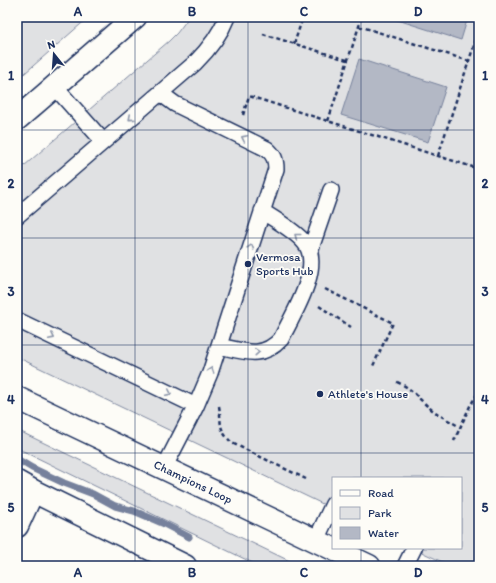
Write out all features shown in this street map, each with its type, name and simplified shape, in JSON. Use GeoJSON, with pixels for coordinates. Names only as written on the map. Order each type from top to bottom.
{"type":"FeatureCollection","features":[{"type":"Feature","properties":{"kind":"street"},"geometry":{"type":"LineString","coordinates":[[17,119],[135,17]]}},
{"type":"Feature","properties":{"kind":"street","name":"Champions Loop"},"geometry":{"type":"LineString","coordinates":[[17,398],[332,548]]}},
{"type":"Feature","properties":{"kind":"street"},"geometry":{"type":"LineString","coordinates":[[17,526],[25,486],[185,566]]}},
{"type":"Feature","properties":{"kind":"street","name":"Champions Loop"},"geometry":{"type":"LineString","coordinates":[[334,549],[369,566]]}},
{"type":"Feature","properties":{"kind":"lane"},"geometry":{"type":"LineString","coordinates":[[17,216],[207,51],[228,17]]}},
{"type":"Feature","properties":{"kind":"lane"},"geometry":{"type":"LineString","coordinates":[[55,86],[103,142]]}},
{"type":"Feature","properties":{"kind":"lane"},"geometry":{"type":"LineString","coordinates":[[160,93],[175,104],[267,149],[275,158],[276,169],[206,384],[164,468]]}},
{"type":"Feature","properties":{"kind":"lane"},"geometry":{"type":"LineString","coordinates":[[310,251],[331,190]]}},
{"type":"Feature","properties":{"kind":"lane"},"geometry":{"type":"LineString","coordinates":[[219,346],[259,353],[275,346],[281,339],[309,279],[312,260],[310,251],[305,242],[262,211]]}},
{"type":"Feature","properties":{"kind":"lane"},"geometry":{"type":"LineString","coordinates":[[17,320],[196,406]]}},
{"type":"Feature","properties":{"kind":"lane"},"geometry":{"type":"LineString","coordinates":[[316,540],[332,506]]}},
{"type":"Feature","properties":{"kind":"lane"},"geometry":{"type":"LineString","coordinates":[[405,566],[414,549]]}},
{"type":"Feature","properties":{"kind":"path"},"geometry":{"type":"LineString","coordinates":[[294,44],[303,17]]}},
{"type":"Feature","properties":{"kind":"path"},"geometry":{"type":"LineString","coordinates":[[328,121],[362,17]]}},
{"type":"Feature","properties":{"kind":"path"},"geometry":{"type":"LineString","coordinates":[[359,26],[469,61]]}},
{"type":"Feature","properties":{"kind":"path"},"geometry":{"type":"LineString","coordinates":[[438,156],[479,30]]}},
{"type":"Feature","properties":{"kind":"path"},"geometry":{"type":"LineString","coordinates":[[263,34],[348,60]]}},
{"type":"Feature","properties":{"kind":"path"},"geometry":{"type":"LineString","coordinates":[[236,134],[250,96],[479,169]]}},
{"type":"Feature","properties":{"kind":"path"},"geometry":{"type":"LineString","coordinates":[[322,287],[393,323],[373,366]]}},
{"type":"Feature","properties":{"kind":"path"},"geometry":{"type":"LineString","coordinates":[[314,302],[351,327]]}},
{"type":"Feature","properties":{"kind":"path"},"geometry":{"type":"LineString","coordinates":[[397,382],[413,391],[430,409],[460,427]]}},
{"type":"Feature","properties":{"kind":"path"},"geometry":{"type":"LineString","coordinates":[[454,441],[470,406],[479,391]]}},
{"type":"Feature","properties":{"kind":"path"},"geometry":{"type":"LineString","coordinates":[[218,404],[221,428],[225,436],[232,443],[306,479]]}},
{"type":"Feature","properties":{"kind":"green space"},"geometry":{"type":"Polygon","coordinates":[[[17,17],[89,17],[17,80],[17,17]]]}},
{"type":"Feature","properties":{"kind":"green space","name":"Vermosa Sports Hub"},"geometry":{"type":"Polygon","coordinates":[[[189,17],[479,17],[479,566],[451,566],[415,549],[462,549],[462,477],[332,477],[332,509],[17,357],[17,172],[177,33],[189,17]]]}},
{"type":"Feature","properties":{"kind":"green space"},"geometry":{"type":"Polygon","coordinates":[[[17,430],[300,566],[259,566],[17,448],[17,430]]]}},
{"type":"Feature","properties":{"kind":"water"},"geometry":{"type":"Polygon","coordinates":[[[388,17],[468,17],[461,40],[388,17]]]}},
{"type":"Feature","properties":{"kind":"water"},"geometry":{"type":"Polygon","coordinates":[[[359,59],[446,87],[428,142],[341,115],[359,59]]]}},
{"type":"Feature","properties":{"kind":"waterway"},"geometry":{"type":"LineString","coordinates":[[17,459],[64,483],[93,494],[115,506],[134,511],[162,523],[189,537]]}},
{"type":"Feature","properties":{"kind":"place","name":"Vermosa Sports Hub"},"geometry":{"type":"Point","coordinates":[248,264]}},
{"type":"Feature","properties":{"kind":"place","name":"Athlete's House"},"geometry":{"type":"Point","coordinates":[320,394]}}]}
